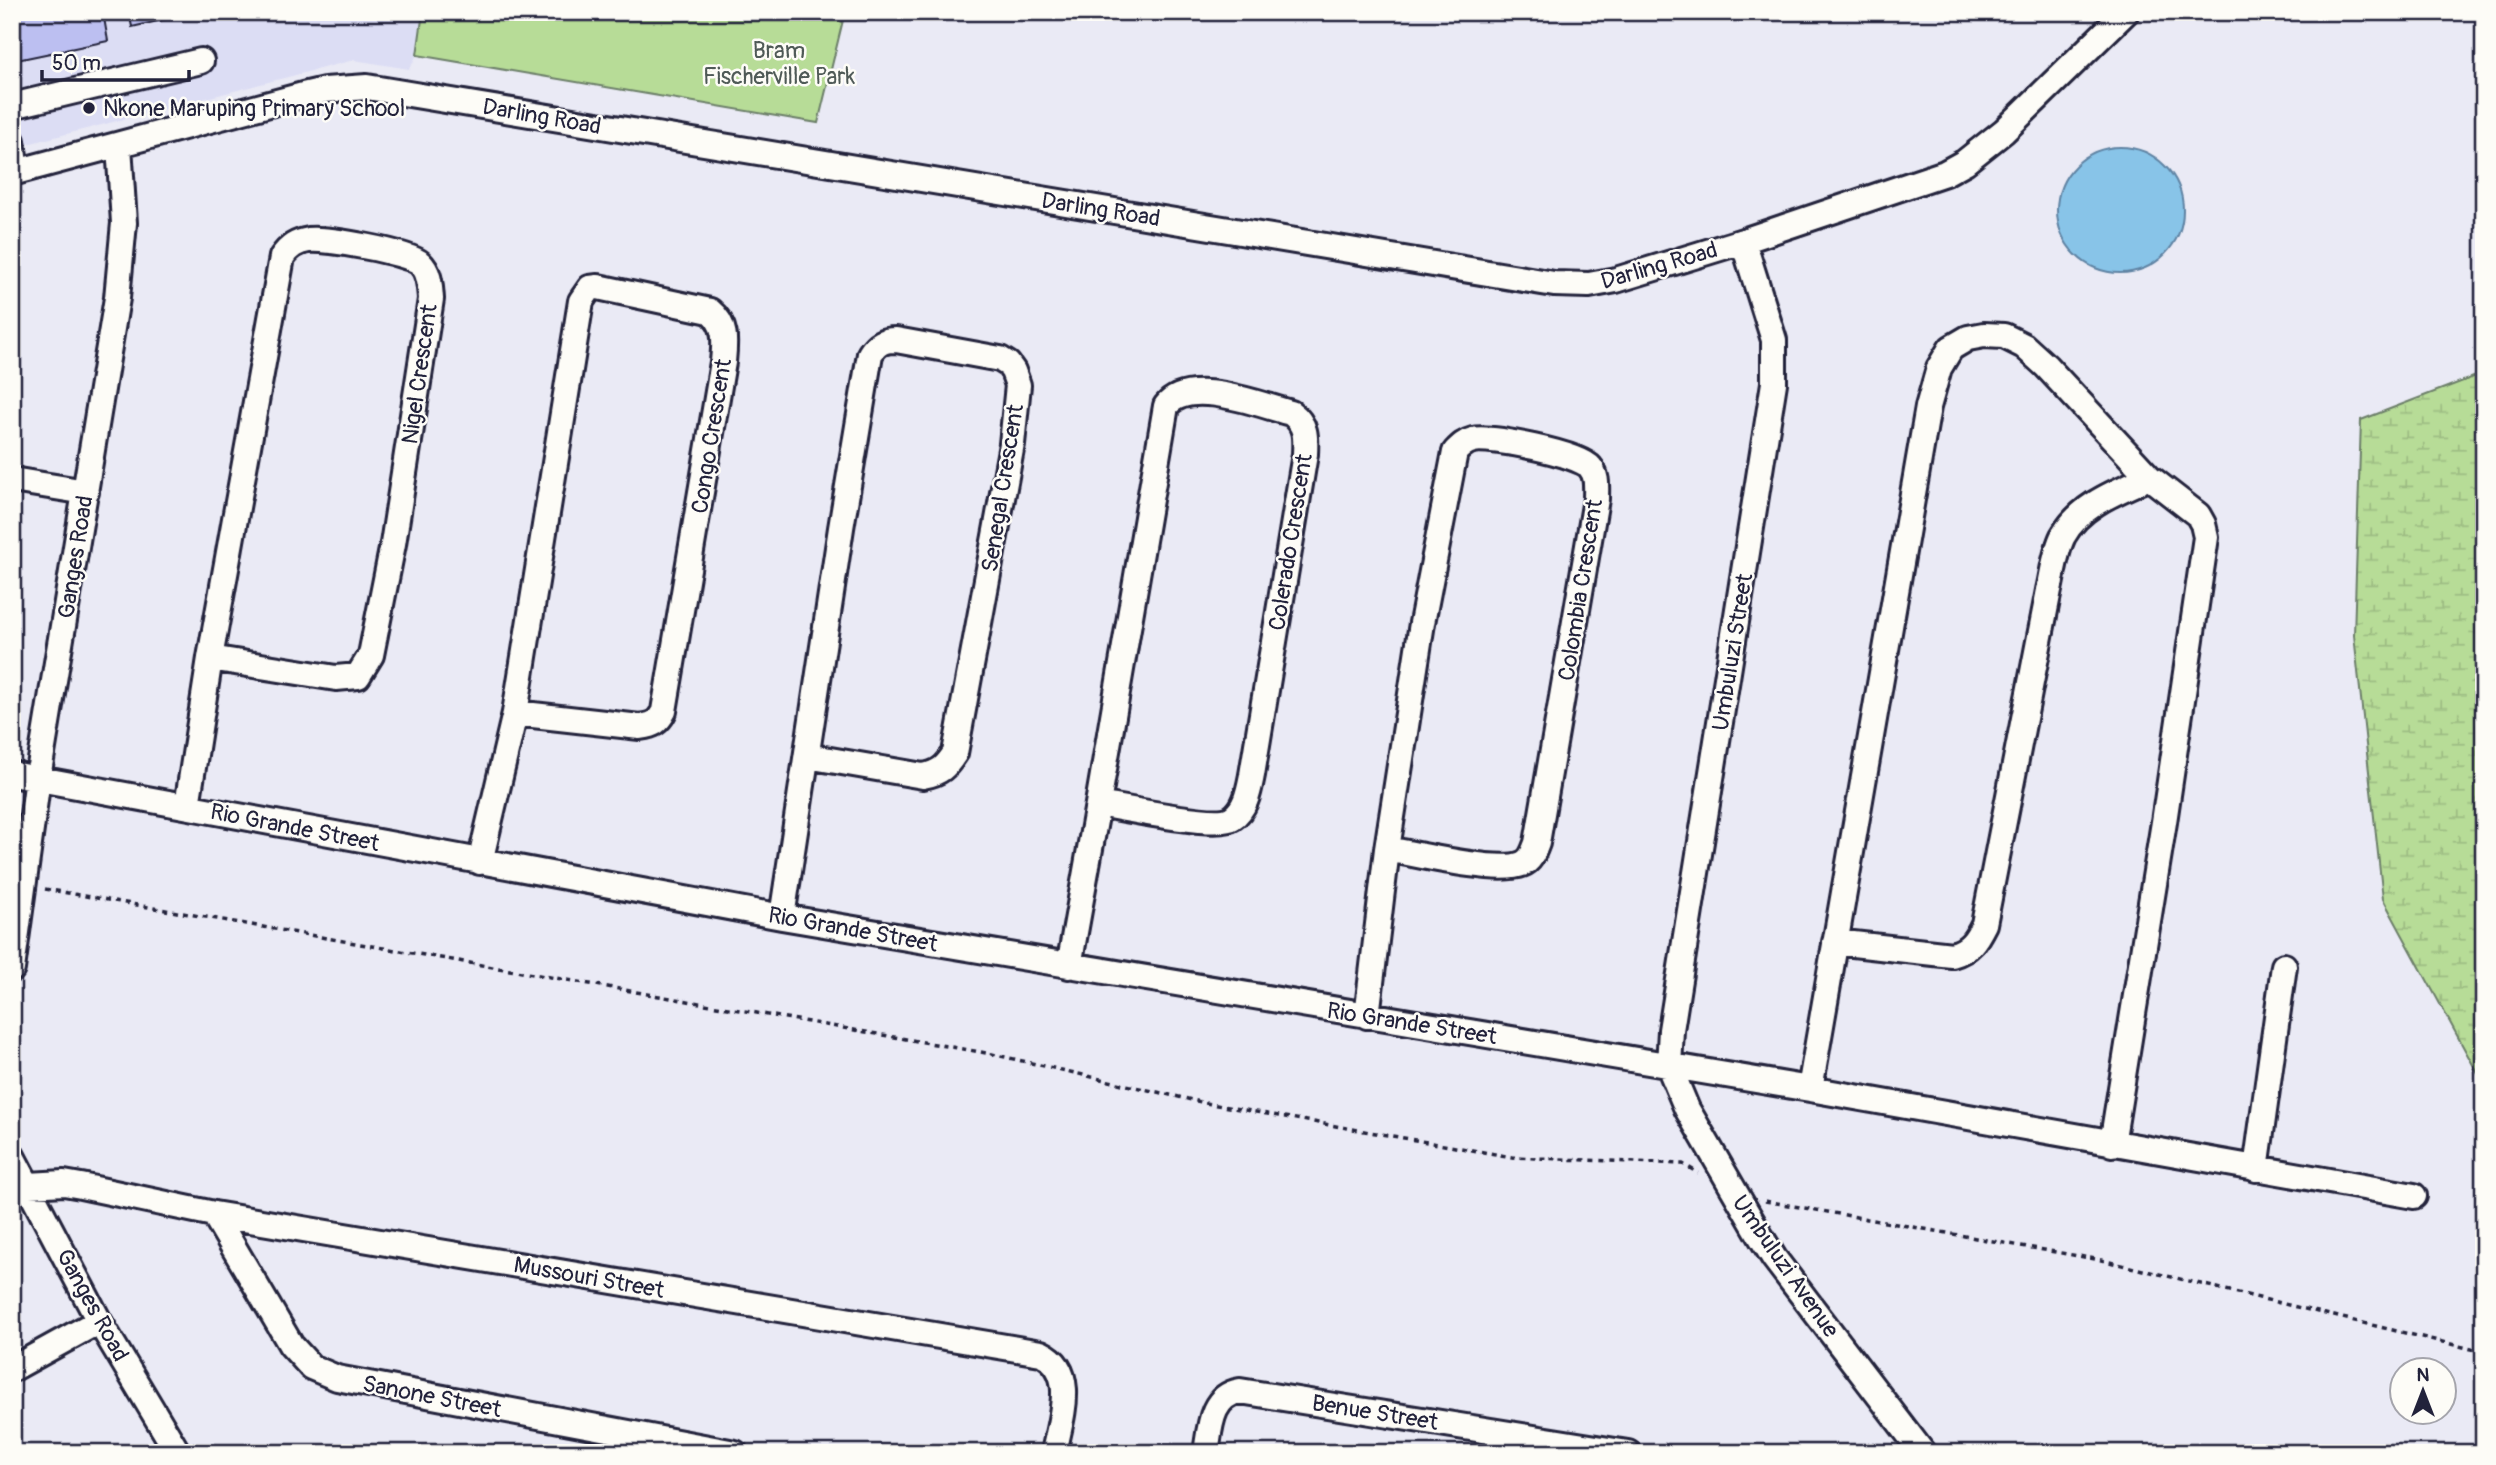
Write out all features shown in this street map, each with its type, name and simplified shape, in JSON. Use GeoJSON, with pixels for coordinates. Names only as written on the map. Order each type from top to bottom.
{"type":"FeatureCollection","features":[{"type":"Feature","properties":{"kind":"street","name":"Darling Road"},"geometry":{"type":"LineString","coordinates":[[14,172],[303,95],[325,90],[367,87],[1554,285],[1589,285],[1616,280],[1744,241],[1923,181],[1965,162],[2004,131],[2126,12]]}},
{"type":"Feature","properties":{"kind":"street"},"geometry":{"type":"LineString","coordinates":[[12,106],[201,61]]}},
{"type":"Feature","properties":{"kind":"street"},"geometry":{"type":"LineString","coordinates":[[12,141],[14,172]]}},
{"type":"Feature","properties":{"kind":"street","name":"Ganges Road"},"geometry":{"type":"LineString","coordinates":[[12,969],[38,778],[117,298],[124,202],[119,145]]}},
{"type":"Feature","properties":{"kind":"street","name":"Nigel Crescent"},"geometry":{"type":"LineString","coordinates":[[187,806],[210,658],[282,257],[288,248],[311,240],[346,243],[404,255],[418,261],[429,279],[431,299],[393,544],[371,655],[365,668],[358,676],[336,678],[210,658]]}},
{"type":"Feature","properties":{"kind":"street","name":"Umbuluzi Street"},"geometry":{"type":"LineString","coordinates":[[1669,1066],[1671,1030],[1774,383],[1774,340],[1744,241]]}},
{"type":"Feature","properties":{"kind":"street","name":"Congo Crescent"},"geometry":{"type":"LineString","coordinates":[[480,862],[515,713],[581,300],[590,288],[598,287],[710,311],[718,317],[725,337],[723,362],[664,711],[660,720],[652,726],[640,727],[515,713]]}},
{"type":"Feature","properties":{"kind":"street"},"geometry":{"type":"LineString","coordinates":[[1810,1089],[1928,407],[1939,368],[1951,348],[1968,338],[1984,335],[2004,336],[2024,346],[2046,366],[2149,477],[2198,516],[2203,524],[2206,552],[2112,1144]]}},
{"type":"Feature","properties":{"kind":"street","name":"Senegal Crescent"},"geometry":{"type":"LineString","coordinates":[[782,917],[839,541],[870,354],[885,340],[896,340],[1000,359],[1008,364],[1018,385],[1012,444],[955,753],[937,773],[923,776],[807,756]]}},
{"type":"Feature","properties":{"kind":"street","name":"Colerado Crescent"},"geometry":{"type":"LineString","coordinates":[[1069,966],[1166,405],[1180,394],[1211,393],[1291,413],[1298,418],[1305,430],[1305,454],[1254,762],[1243,806],[1233,818],[1214,822],[1098,804]]}},
{"type":"Feature","properties":{"kind":"street","name":"Colombia Crescent"},"geometry":{"type":"LineString","coordinates":[[1367,1016],[1387,849],[1425,610],[1455,452],[1462,444],[1474,440],[1496,439],[1584,461],[1594,473],[1596,499],[1537,843],[1532,855],[1522,864],[1498,867],[1387,849]]}},
{"type":"Feature","properties":{"kind":"street"},"geometry":{"type":"LineString","coordinates":[[1835,942],[1952,955],[1964,951],[1975,942],[1984,924],[2049,590],[2063,538],[2076,518],[2093,505],[2149,477]]}},
{"type":"Feature","properties":{"kind":"street"},"geometry":{"type":"LineString","coordinates":[[12,480],[86,492]]}},
{"type":"Feature","properties":{"kind":"street","name":"Rio Grande Street"},"geometry":{"type":"LineString","coordinates":[[12,774],[782,917],[1810,1089],[2414,1196]]}},
{"type":"Feature","properties":{"kind":"street"},"geometry":{"type":"LineString","coordinates":[[2256,1169],[2284,966]]}},
{"type":"Feature","properties":{"kind":"street","name":"Umbuluzi Avenue"},"geometry":{"type":"LineString","coordinates":[[1669,1066],[1687,1109],[1774,1258],[1923,1453]]}},
{"type":"Feature","properties":{"kind":"street","name":"Ganges Road"},"geometry":{"type":"LineString","coordinates":[[12,1156],[99,1321],[178,1453]]}},
{"type":"Feature","properties":{"kind":"street","name":"Mussouri Street"},"geometry":{"type":"LineString","coordinates":[[29,1185],[72,1185],[214,1214],[1041,1353],[1052,1358],[1063,1377],[1063,1404],[1054,1453]]}},
{"type":"Feature","properties":{"kind":"street","name":"Sanone Street"},"geometry":{"type":"LineString","coordinates":[[214,1214],[291,1345],[311,1367],[322,1373],[734,1453]]}},
{"type":"Feature","properties":{"kind":"street"},"geometry":{"type":"LineString","coordinates":[[12,1369],[99,1321]]}},
{"type":"Feature","properties":{"kind":"street","name":"Benue Street"},"geometry":{"type":"LineString","coordinates":[[1206,1453],[1211,1423],[1218,1404],[1225,1397],[1240,1391],[1628,1453]]}},
{"type":"Feature","properties":{"kind":"path"},"geometry":{"type":"LineString","coordinates":[[24,885],[992,1054],[1205,1103],[1499,1155],[1683,1164],[1705,1177]]}},
{"type":"Feature","properties":{"kind":"path"},"geometry":{"type":"LineString","coordinates":[[1737,1196],[2101,1259],[2484,1352]]}},
{"type":"Feature","properties":{"kind":"shaded area","name":"Nkone Maruping Primary School"},"geometry":{"type":"Polygon","coordinates":[[[12,12],[423,12],[417,55],[409,69],[354,60],[12,148],[12,12]]]}},
{"type":"Feature","properties":{"kind":"green space","name":"Bram Fischerville Park"},"geometry":{"type":"Polygon","coordinates":[[[423,12],[845,12],[818,123],[417,55],[423,12]]]}},
{"type":"Feature","properties":{"kind":"green space"},"geometry":{"type":"Polygon","coordinates":[[[2484,373],[2484,1085],[2383,899],[2354,635],[2361,420],[2484,373]]]}},
{"type":"Feature","properties":{"kind":"water"},"geometry":{"type":"Polygon","coordinates":[[[2120,147],[2144,152],[2165,165],[2178,186],[2183,210],[2178,234],[2165,255],[2144,268],[2120,273],[2096,268],[2075,255],[2062,234],[2057,210],[2062,186],[2075,165],[2096,152],[2120,147]]]}},
{"type":"Feature","properties":{"kind":"building"},"geometry":{"type":"Polygon","coordinates":[[[18,12],[103,12],[108,41],[12,61],[12,15],[18,12]]]}},
{"type":"Feature","properties":{"kind":"building"},"geometry":{"type":"Polygon","coordinates":[[[129,12],[197,12],[132,27],[129,12]]]}},
{"type":"Feature","properties":{"kind":"place","name":"Nkone Maruping Primary School"},"geometry":{"type":"Point","coordinates":[89,108]}}]}
